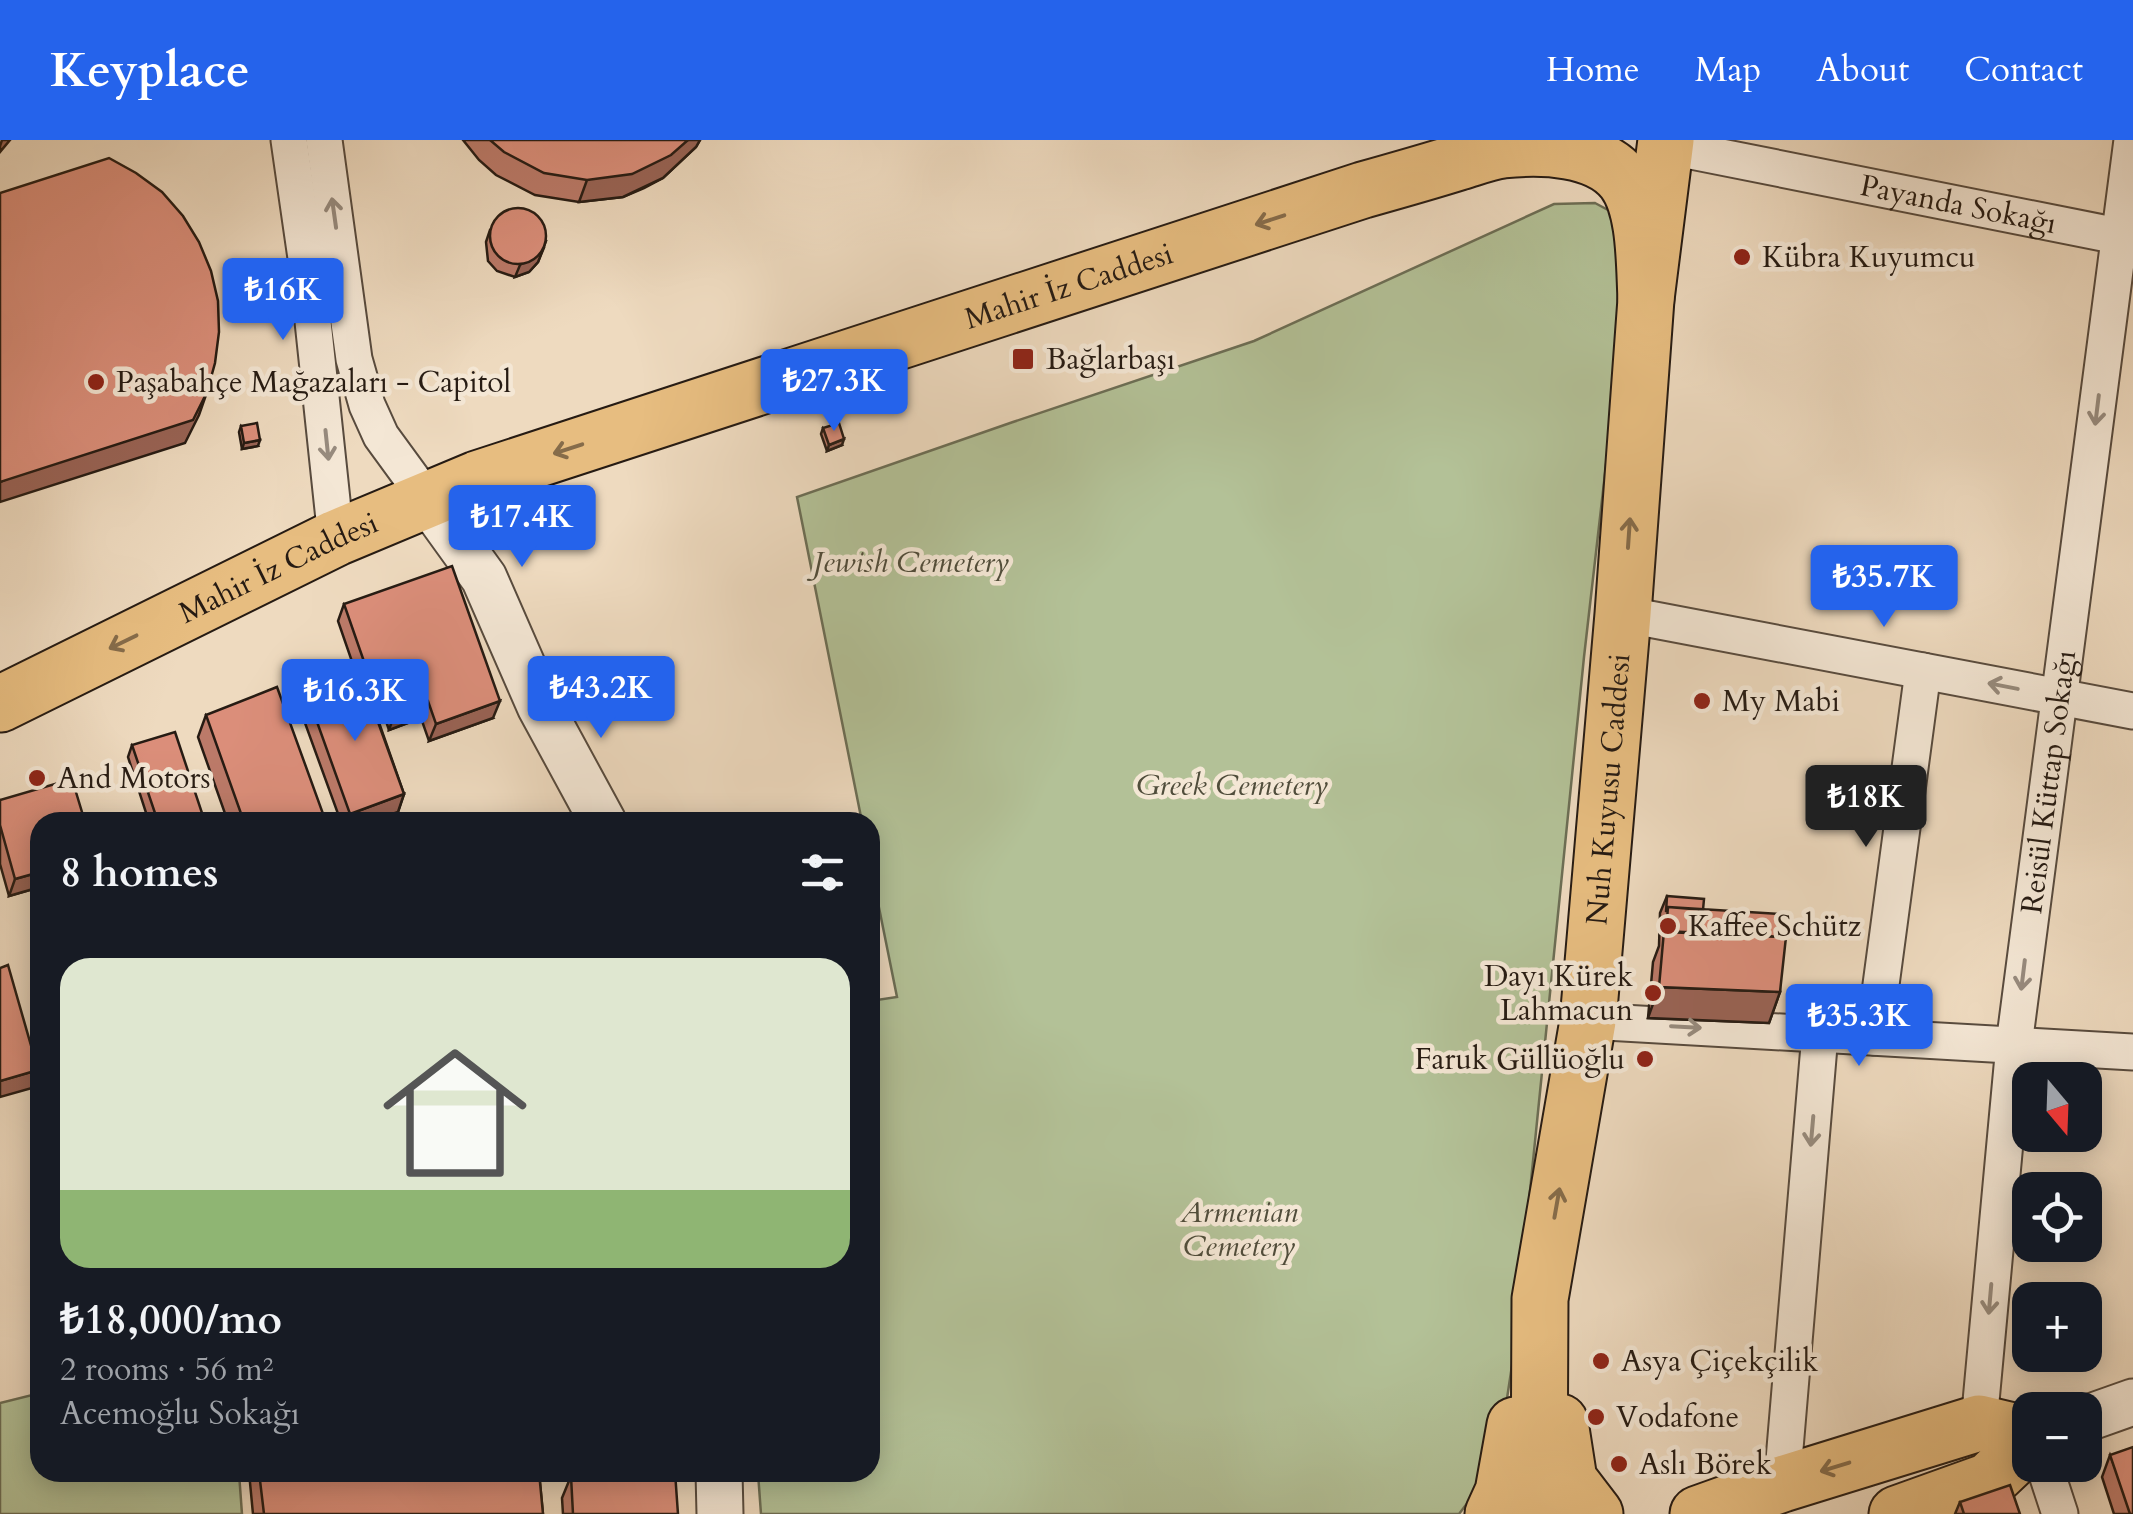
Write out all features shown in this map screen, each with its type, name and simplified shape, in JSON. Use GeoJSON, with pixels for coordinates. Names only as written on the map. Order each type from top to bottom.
{"type":"FeatureCollection","features":[{"type":"Feature","properties":{"kind":"main road"},"geometry":{"type":"LineString","coordinates":[[1363,190],[1462,140]]}},
{"type":"Feature","properties":{"kind":"main road"},"geometry":{"type":"LineString","coordinates":[[1646,299],[1666,143]]}},
{"type":"Feature","properties":{"kind":"main road"},"geometry":{"type":"LineString","coordinates":[[1363,190],[1500,150],[1542,149],[1596,159],[1611,167],[1625,182],[1634,200],[1642,232],[1646,299]]}},
{"type":"Feature","properties":{"kind":"main road","name":"Mahir İz Caddesi"},"geometry":{"type":"LineString","coordinates":[[0,704],[336,538],[477,479],[1363,190]]}},
{"type":"Feature","properties":{"kind":"main road","name":"Nuh Kuyusu Caddesi"},"geometry":{"type":"LineString","coordinates":[[1541,1514],[1540,1300],[1588,1021],[1646,299]]}},
{"type":"Feature","properties":{"kind":"main road"},"geometry":{"type":"LineString","coordinates":[[1493,1514],[1502,1492],[1540,1300]]}},
{"type":"Feature","properties":{"kind":"main road"},"geometry":{"type":"LineString","coordinates":[[1540,1300],[1569,1480],[1596,1514]]}},
{"type":"Feature","properties":{"kind":"main road"},"geometry":{"type":"LineString","coordinates":[[1698,1514],[1795,1499],[2012,1436]]}},
{"type":"Feature","properties":{"kind":"main road"},"geometry":{"type":"LineString","coordinates":[[1898,1514],[1989,1481],[2012,1443]]}},
{"type":"Feature","properties":{"kind":"street"},"geometry":{"type":"LineString","coordinates":[[289,140],[307,266],[336,538]]}},
{"type":"Feature","properties":{"kind":"street"},"geometry":{"type":"LineString","coordinates":[[324,140],[354,359],[366,405],[381,436],[484,578],[540,706],[598,812]]}},
{"type":"Feature","properties":{"kind":"street","name":"Reisül Küttap Sokağı"},"geometry":{"type":"LineString","coordinates":[[2017,1392],[2014,1045],[2126,237],[2132,140]]}},
{"type":"Feature","properties":{"kind":"street","name":"Payanda Sokağı"},"geometry":{"type":"LineString","coordinates":[[1666,143],[2126,237]]}},
{"type":"Feature","properties":{"kind":"street"},"geometry":{"type":"LineString","coordinates":[[1623,614],[2133,711]]}},
{"type":"Feature","properties":{"kind":"street"},"geometry":{"type":"LineString","coordinates":[[1874,1037],[1923,671]]}},
{"type":"Feature","properties":{"kind":"street"},"geometry":{"type":"LineString","coordinates":[[1588,1021],[2133,1052]]}},
{"type":"Feature","properties":{"kind":"street"},"geometry":{"type":"LineString","coordinates":[[1795,1499],[1820,1034]]}},
{"type":"Feature","properties":{"kind":"street"},"geometry":{"type":"LineString","coordinates":[[2102,1413],[2133,1402]]}},
{"type":"Feature","properties":{"kind":"street"},"geometry":{"type":"LineString","coordinates":[[719,1482],[720,1514]]}},
{"type":"Feature","properties":{"kind":"street"},"geometry":{"type":"LineString","coordinates":[[2050,1482],[2060,1514]]}},
{"type":"Feature","properties":{"kind":"green space"},"geometry":{"type":"Polygon","coordinates":[[[1595,203],[1621,217],[1628,273],[1584,657],[1513,1359],[1497,1464],[1459,1514],[761,1514],[759,1482],[880,1482],[880,1000],[897,997],[880,913],[880,812],[860,812],[797,497],[1254,341],[1554,204],[1595,203]]]}},
{"type":"Feature","properties":{"kind":"green space"},"geometry":{"type":"Polygon","coordinates":[[[30,1396],[30,1482],[240,1482],[242,1514],[0,1514],[0,1403],[30,1396]]]}},
{"type":"Feature","properties":{"kind":"building"},"geometry":{"type":"Polygon","coordinates":[[[490,140],[688,140],[671,155],[632,174],[587,180],[544,173],[490,140]]]}},
{"type":"Feature","properties":{"kind":"building"},"geometry":{"type":"Polygon","coordinates":[[[109,158],[162,192],[199,242],[218,301],[219,332],[207,392],[193,420],[0,482],[0,193],[109,158]]]}},
{"type":"Feature","properties":{"kind":"building"},"geometry":{"type":"Polygon","coordinates":[[[518,208],[538,216],[546,236],[538,256],[518,264],[498,256],[490,236],[498,216],[518,208]]]}},
{"type":"Feature","properties":{"kind":"building"},"geometry":{"type":"Polygon","coordinates":[[[257,423],[260,440],[244,443],[241,426],[257,423]]]}},
{"type":"Feature","properties":{"kind":"building"},"geometry":{"type":"Polygon","coordinates":[[[839,423],[844,439],[829,445],[823,428],[839,423]]]}},
{"type":"Feature","properties":{"kind":"building"},"geometry":{"type":"Polygon","coordinates":[[[452,566],[500,701],[436,724],[428,701],[395,712],[389,694],[377,699],[344,604],[452,566]]]}},
{"type":"Feature","properties":{"kind":"building"},"geometry":{"type":"Polygon","coordinates":[[[361,675],[404,794],[349,812],[307,694],[361,675]]]}},
{"type":"Feature","properties":{"kind":"building"},"geometry":{"type":"Polygon","coordinates":[[[277,687],[322,812],[240,812],[206,715],[277,687]]]}},
{"type":"Feature","properties":{"kind":"building"},"geometry":{"type":"Polygon","coordinates":[[[175,732],[202,812],[155,812],[132,745],[175,732]]]}},
{"type":"Feature","properties":{"kind":"building"},"geometry":{"type":"Polygon","coordinates":[[[72,779],[82,812],[30,812],[30,875],[15,879],[0,825],[0,800],[72,779]]]}},
{"type":"Feature","properties":{"kind":"building"},"geometry":{"type":"Polygon","coordinates":[[[1667,896],[1704,899],[1703,910],[1668,907],[1666,912],[1667,896]]]}},
{"type":"Feature","properties":{"kind":"building"},"geometry":{"type":"Polygon","coordinates":[[[1668,907],[1781,914],[1779,937],[1666,932],[1668,907]]]}},
{"type":"Feature","properties":{"kind":"building"},"geometry":{"type":"Polygon","coordinates":[[[1664,931],[1786,937],[1780,992],[1659,987],[1664,931]]]}},
{"type":"Feature","properties":{"kind":"building"},"geometry":{"type":"Polygon","coordinates":[[[8,965],[30,1042],[30,1072],[0,1081],[0,968],[8,965]]]}},
{"type":"Feature","properties":{"kind":"building"},"geometry":{"type":"Polygon","coordinates":[[[2133,1447],[2133,1514],[2130,1514],[2110,1455],[2133,1447]]]}},
{"type":"Feature","properties":{"kind":"building"},"geometry":{"type":"Polygon","coordinates":[[[260,1482],[540,1482],[543,1514],[264,1514],[260,1482]]]}},
{"type":"Feature","properties":{"kind":"building"},"geometry":{"type":"Polygon","coordinates":[[[571,1482],[676,1482],[678,1514],[573,1514],[571,1482]]]}},
{"type":"Feature","properties":{"kind":"building"},"geometry":{"type":"Polygon","coordinates":[[[2010,1485],[2020,1514],[1964,1514],[1960,1502],[2010,1485]]]}},
{"type":"Feature","properties":{"kind":"place","name":"Kübra Kuyumcu"},"geometry":{"type":"Point","coordinates":[1742,257]}},
{"type":"Feature","properties":{"kind":"place","name":"Bağlarbaşı"},"geometry":{"type":"Point","coordinates":[1023,359]}},
{"type":"Feature","properties":{"kind":"place","name":"Paşabahçe Mağazaları - Capitol"},"geometry":{"type":"Point","coordinates":[96,382]}},
{"type":"Feature","properties":{"kind":"place","name":"My Mabi"},"geometry":{"type":"Point","coordinates":[1702,701]}},
{"type":"Feature","properties":{"kind":"place","name":"And Motors"},"geometry":{"type":"Point","coordinates":[37,778]}},
{"type":"Feature","properties":{"kind":"place","name":"Kaffee Schütz"},"geometry":{"type":"Point","coordinates":[1668,926]}},
{"type":"Feature","properties":{"kind":"place","name":"Dayı Kürek Lahmacun"},"geometry":{"type":"Point","coordinates":[1653,993]}},
{"type":"Feature","properties":{"kind":"place","name":"Faruk Güllüoğlu"},"geometry":{"type":"Point","coordinates":[1645,1059]}},
{"type":"Feature","properties":{"kind":"place","name":"Asya Çiçekçilik"},"geometry":{"type":"Point","coordinates":[1601,1361]}},
{"type":"Feature","properties":{"kind":"place","name":"Vodafone"},"geometry":{"type":"Point","coordinates":[1596,1417]}},
{"type":"Feature","properties":{"kind":"place","name":"Aslı Börek"},"geometry":{"type":"Point","coordinates":[1619,1464]}},
{"type":"Feature","properties":{"kind":"park label","name":"Jewish Cemetery"},"geometry":{"type":"Point","coordinates":[911,562]}},
{"type":"Feature","properties":{"kind":"park label","name":"Greek Cemetery"},"geometry":{"type":"Point","coordinates":[1232,785]}},
{"type":"Feature","properties":{"kind":"park label","name":"Armenian Cemetery"},"geometry":{"type":"Point","coordinates":[1239,1229]}}]}
